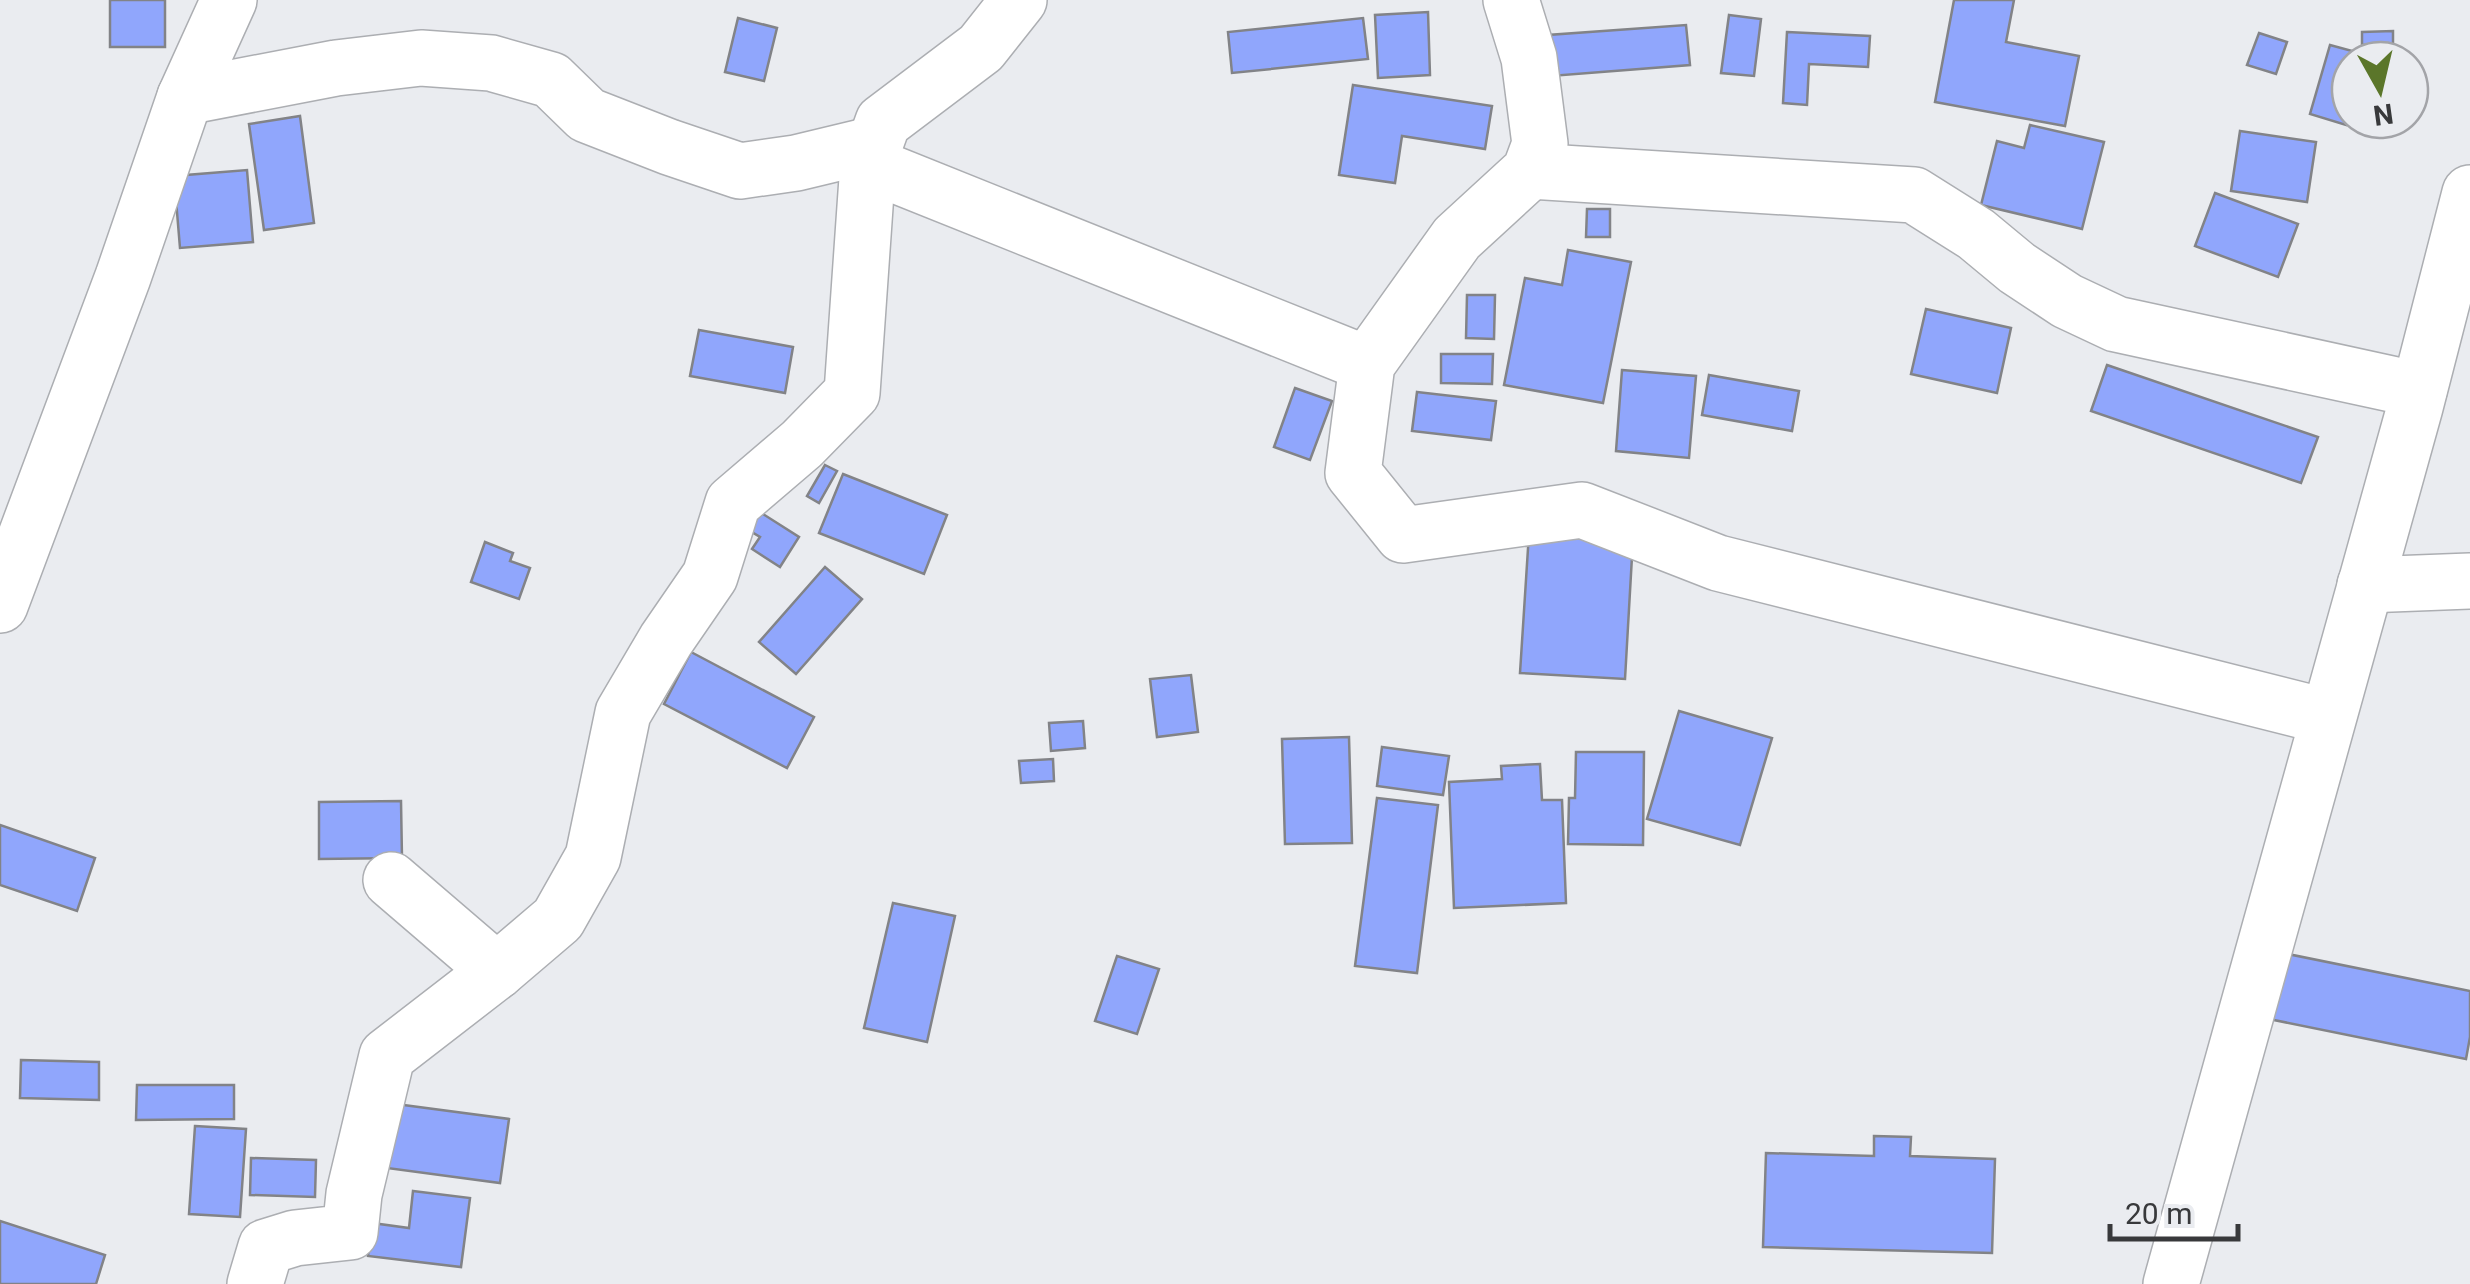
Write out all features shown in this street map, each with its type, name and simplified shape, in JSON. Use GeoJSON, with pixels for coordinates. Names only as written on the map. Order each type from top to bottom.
{"type":"FeatureCollection","features":[{"type":"Feature","properties":{"kind":"street"},"geometry":{"type":"LineString","coordinates":[[0,605],[123,277],[185,97],[229,0]]}},
{"type":"Feature","properties":{"kind":"street"},"geometry":{"type":"LineString","coordinates":[[256,1284],[266,1247],[295,1238],[350,1232],[354,1194],[387,1056],[497,972],[558,918],[594,857],[623,713],[710,576],[733,502],[802,444],[852,393],[872,154],[883,122],[981,48],[1018,0]]}},
{"type":"Feature","properties":{"kind":"street"},"geometry":{"type":"LineString","coordinates":[[1511,0],[1529,58],[1540,144],[1530,171],[1457,238],[1366,364],[1353,473],[1403,535],[1582,510],[1718,563],[2328,717]]}},
{"type":"Feature","properties":{"kind":"street"},"geometry":{"type":"LineString","coordinates":[[185,97],[336,68],[421,58],[491,63],[551,80],[587,114],[669,148],[740,171],[872,154],[1366,364]]}},
{"type":"Feature","properties":{"kind":"street"},"geometry":{"type":"LineString","coordinates":[[1530,171],[1914,195],[1976,234],[2067,301],[2116,324],[2419,390]]}},
{"type":"Feature","properties":{"kind":"street"},"geometry":{"type":"LineString","coordinates":[[2170,1284],[2419,390],[2470,193]]}},
{"type":"Feature","properties":{"kind":"street"},"geometry":{"type":"LineString","coordinates":[[2365,585],[2470,581]]}},
{"type":"Feature","properties":{"kind":"street"},"geometry":{"type":"LineString","coordinates":[[391,880],[497,972]]}},
{"type":"Feature","properties":{"kind":"building"},"geometry":{"type":"Polygon","coordinates":[[[110,0],[165,0],[165,47],[110,47],[110,0]]]}},
{"type":"Feature","properties":{"kind":"building"},"geometry":{"type":"Polygon","coordinates":[[[1954,0],[2014,0],[2006,42],[2079,56],[2065,126],[1935,102],[1954,0]]]}},
{"type":"Feature","properties":{"kind":"building"},"geometry":{"type":"Polygon","coordinates":[[[1428,12],[1430,75],[1378,78],[1375,15],[1428,12]]]}},
{"type":"Feature","properties":{"kind":"building"},"geometry":{"type":"Polygon","coordinates":[[[1729,15],[1761,19],[1754,76],[1721,73],[1729,15]]]}},
{"type":"Feature","properties":{"kind":"building"},"geometry":{"type":"Polygon","coordinates":[[[738,18],[777,28],[764,81],[725,72],[738,18]]]}},
{"type":"Feature","properties":{"kind":"building"},"geometry":{"type":"Polygon","coordinates":[[[1363,18],[1368,59],[1232,73],[1228,32],[1363,18]]]}},
{"type":"Feature","properties":{"kind":"building"},"geometry":{"type":"Polygon","coordinates":[[[1686,25],[1690,65],[1551,76],[1548,35],[1686,25]]]}},
{"type":"Feature","properties":{"kind":"building"},"geometry":{"type":"Polygon","coordinates":[[[2393,31],[2393,40],[2362,40],[2362,32],[2393,31]]]}},
{"type":"Feature","properties":{"kind":"building"},"geometry":{"type":"Polygon","coordinates":[[[1787,32],[1870,36],[1868,67],[1809,64],[1807,105],[1783,103],[1787,32]]]}},
{"type":"Feature","properties":{"kind":"building"},"geometry":{"type":"Polygon","coordinates":[[[2259,33],[2287,42],[2276,74],[2247,65],[2259,33]]]}},
{"type":"Feature","properties":{"kind":"building"},"geometry":{"type":"Polygon","coordinates":[[[2330,45],[2330,120],[2310,114],[2330,45]]]}},
{"type":"Feature","properties":{"kind":"building"},"geometry":{"type":"Polygon","coordinates":[[[1353,85],[1492,106],[1485,149],[1402,136],[1395,183],[1339,175],[1353,85]]]}},
{"type":"Feature","properties":{"kind":"building"},"geometry":{"type":"Polygon","coordinates":[[[300,116],[314,223],[264,230],[249,124],[300,116]]]}},
{"type":"Feature","properties":{"kind":"building"},"geometry":{"type":"Polygon","coordinates":[[[2030,125],[2104,142],[2082,229],[1981,205],[1997,141],[2024,148],[2030,125]]]}},
{"type":"Feature","properties":{"kind":"building"},"geometry":{"type":"Polygon","coordinates":[[[2240,131],[2316,142],[2307,202],[2231,191],[2240,131]]]}},
{"type":"Feature","properties":{"kind":"building"},"geometry":{"type":"Polygon","coordinates":[[[247,170],[253,242],[180,248],[174,176],[247,170]]]}},
{"type":"Feature","properties":{"kind":"building"},"geometry":{"type":"Polygon","coordinates":[[[2215,193],[2298,224],[2278,277],[2195,246],[2215,193]]]}},
{"type":"Feature","properties":{"kind":"building"},"geometry":{"type":"Polygon","coordinates":[[[1587,209],[1610,209],[1610,237],[1586,237],[1587,209]]]}},
{"type":"Feature","properties":{"kind":"building"},"geometry":{"type":"Polygon","coordinates":[[[1568,250],[1631,262],[1603,403],[1504,385],[1525,278],[1562,285],[1568,250]]]}},
{"type":"Feature","properties":{"kind":"building"},"geometry":{"type":"Polygon","coordinates":[[[1467,295],[1495,295],[1494,339],[1466,338],[1467,295]]]}},
{"type":"Feature","properties":{"kind":"building"},"geometry":{"type":"Polygon","coordinates":[[[1926,309],[2011,328],[1997,393],[1911,374],[1926,309]]]}},
{"type":"Feature","properties":{"kind":"building"},"geometry":{"type":"Polygon","coordinates":[[[699,330],[793,347],[785,393],[690,376],[699,330]]]}},
{"type":"Feature","properties":{"kind":"building"},"geometry":{"type":"Polygon","coordinates":[[[1441,354],[1493,354],[1492,384],[1441,383],[1441,354]]]}},
{"type":"Feature","properties":{"kind":"building"},"geometry":{"type":"Polygon","coordinates":[[[2107,365],[2318,437],[2301,483],[2091,411],[2107,365]]]}},
{"type":"Feature","properties":{"kind":"building"},"geometry":{"type":"Polygon","coordinates":[[[1622,370],[1696,376],[1689,458],[1616,451],[1622,370]]]}},
{"type":"Feature","properties":{"kind":"building"},"geometry":{"type":"Polygon","coordinates":[[[1709,375],[1799,391],[1792,431],[1702,415],[1709,375]]]}},
{"type":"Feature","properties":{"kind":"building"},"geometry":{"type":"Polygon","coordinates":[[[1295,388],[1332,401],[1310,460],[1274,447],[1295,388]]]}},
{"type":"Feature","properties":{"kind":"building"},"geometry":{"type":"Polygon","coordinates":[[[1417,392],[1496,401],[1491,440],[1412,431],[1417,392]]]}},
{"type":"Feature","properties":{"kind":"building"},"geometry":{"type":"Polygon","coordinates":[[[825,465],[837,471],[819,503],[807,496],[825,465]]]}},
{"type":"Feature","properties":{"kind":"building"},"geometry":{"type":"Polygon","coordinates":[[[843,474],[947,515],[924,574],[819,533],[843,474]]]}},
{"type":"Feature","properties":{"kind":"building"},"geometry":{"type":"Polygon","coordinates":[[[752,507],[799,537],[780,567],[752,549],[760,537],[740,525],[752,507]]]}},
{"type":"Feature","properties":{"kind":"building"},"geometry":{"type":"Polygon","coordinates":[[[1529,533],[1633,539],[1625,679],[1520,673],[1529,533]]]}},
{"type":"Feature","properties":{"kind":"building"},"geometry":{"type":"Polygon","coordinates":[[[485,542],[513,553],[510,561],[530,568],[519,599],[471,582],[485,542]]]}},
{"type":"Feature","properties":{"kind":"building"},"geometry":{"type":"Polygon","coordinates":[[[825,567],[862,599],[796,674],[759,642],[825,567]]]}},
{"type":"Feature","properties":{"kind":"building"},"geometry":{"type":"Polygon","coordinates":[[[691,652],[814,717],[787,768],[664,704],[691,652]]]}},
{"type":"Feature","properties":{"kind":"building"},"geometry":{"type":"Polygon","coordinates":[[[1191,675],[1198,732],[1157,737],[1150,679],[1191,675]]]}},
{"type":"Feature","properties":{"kind":"building"},"geometry":{"type":"Polygon","coordinates":[[[1679,711],[1772,738],[1740,845],[1647,819],[1679,711]]]}},
{"type":"Feature","properties":{"kind":"building"},"geometry":{"type":"Polygon","coordinates":[[[1083,721],[1085,748],[1051,751],[1049,723],[1083,721]]]}},
{"type":"Feature","properties":{"kind":"building"},"geometry":{"type":"Polygon","coordinates":[[[1349,737],[1352,843],[1285,844],[1282,739],[1349,737]]]}},
{"type":"Feature","properties":{"kind":"building"},"geometry":{"type":"Polygon","coordinates":[[[1382,747],[1449,756],[1443,795],[1377,786],[1382,747]]]}},
{"type":"Feature","properties":{"kind":"building"},"geometry":{"type":"Polygon","coordinates":[[[1576,752],[1644,752],[1643,845],[1568,844],[1576,752]]]}},
{"type":"Feature","properties":{"kind":"building"},"geometry":{"type":"Polygon","coordinates":[[[1053,759],[1054,781],[1021,783],[1019,761],[1053,759]]]}},
{"type":"Feature","properties":{"kind":"building"},"geometry":{"type":"Polygon","coordinates":[[[1540,764],[1542,800],[1562,800],[1566,903],[1454,908],[1449,782],[1502,779],[1501,766],[1540,764]]]}},
{"type":"Feature","properties":{"kind":"building"},"geometry":{"type":"Polygon","coordinates":[[[1377,798],[1438,805],[1417,973],[1355,966],[1377,798]]]}},
{"type":"Feature","properties":{"kind":"building"},"geometry":{"type":"Polygon","coordinates":[[[401,801],[402,858],[319,859],[319,802],[401,801]]]}},
{"type":"Feature","properties":{"kind":"building"},"geometry":{"type":"Polygon","coordinates":[[[0,825],[95,858],[77,911],[0,885],[0,825]]]}},
{"type":"Feature","properties":{"kind":"building"},"geometry":{"type":"Polygon","coordinates":[[[893,903],[955,916],[927,1042],[864,1028],[893,903]]]}},
{"type":"Feature","properties":{"kind":"building"},"geometry":{"type":"Polygon","coordinates":[[[2278,952],[2470,991],[2466,1059],[2264,1018],[2278,952]]]}},
{"type":"Feature","properties":{"kind":"building"},"geometry":{"type":"Polygon","coordinates":[[[1117,956],[1159,969],[1137,1034],[1095,1021],[1117,956]]]}},
{"type":"Feature","properties":{"kind":"building"},"geometry":{"type":"Polygon","coordinates":[[[21,1060],[99,1062],[99,1100],[20,1098],[21,1060]]]}},
{"type":"Feature","properties":{"kind":"building"},"geometry":{"type":"Polygon","coordinates":[[[137,1085],[234,1085],[234,1119],[136,1120],[137,1085]]]}},
{"type":"Feature","properties":{"kind":"building"},"geometry":{"type":"Polygon","coordinates":[[[396,1104],[509,1119],[500,1183],[387,1168],[396,1104]]]}},
{"type":"Feature","properties":{"kind":"building"},"geometry":{"type":"Polygon","coordinates":[[[195,1126],[246,1129],[240,1217],[189,1214],[195,1126]]]}},
{"type":"Feature","properties":{"kind":"building"},"geometry":{"type":"Polygon","coordinates":[[[1874,1136],[1911,1137],[1910,1156],[1995,1159],[1992,1253],[1763,1247],[1766,1153],[1874,1156],[1874,1136]]]}},
{"type":"Feature","properties":{"kind":"building"},"geometry":{"type":"Polygon","coordinates":[[[251,1158],[316,1160],[315,1197],[250,1195],[251,1158]]]}},
{"type":"Feature","properties":{"kind":"building"},"geometry":{"type":"Polygon","coordinates":[[[413,1191],[470,1198],[461,1267],[368,1256],[372,1223],[409,1228],[413,1191]]]}},
{"type":"Feature","properties":{"kind":"building"},"geometry":{"type":"Polygon","coordinates":[[[0,1221],[105,1255],[96,1284],[0,1284],[0,1221]]]}}]}
